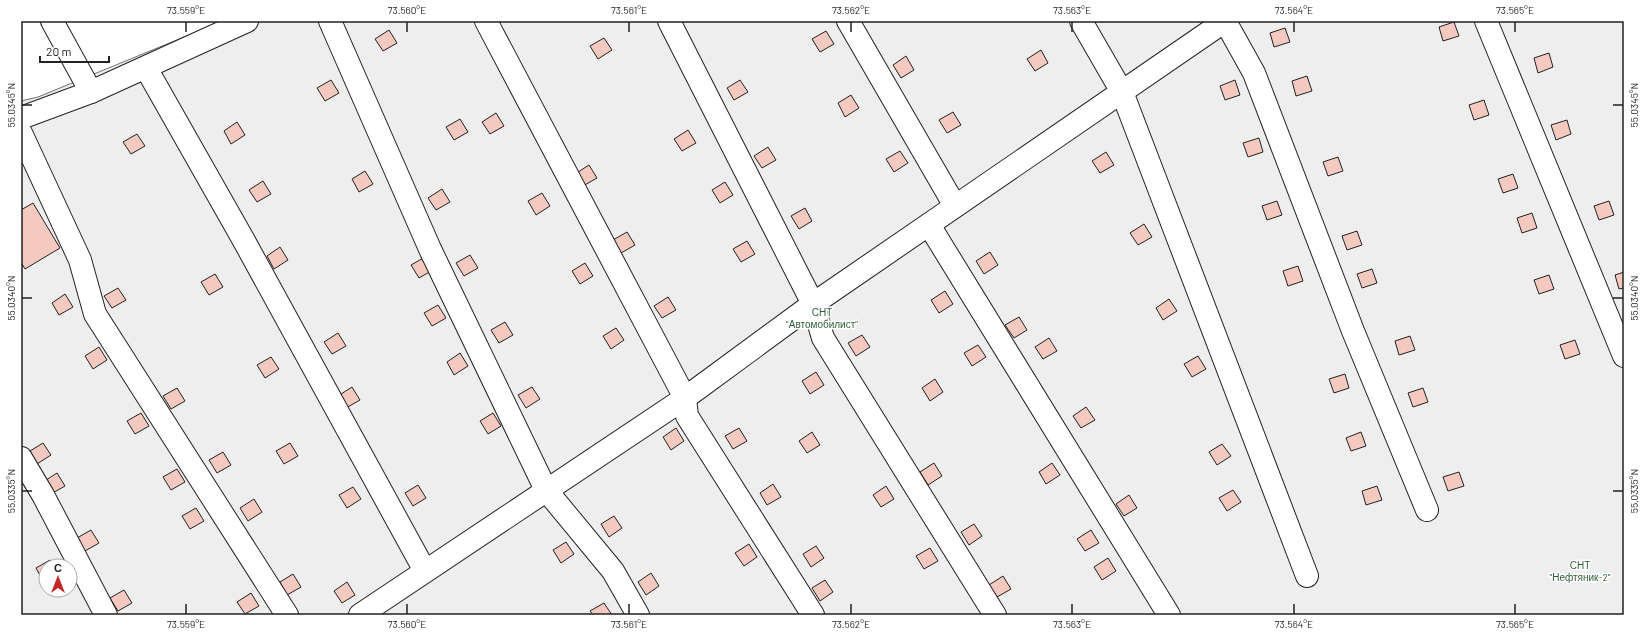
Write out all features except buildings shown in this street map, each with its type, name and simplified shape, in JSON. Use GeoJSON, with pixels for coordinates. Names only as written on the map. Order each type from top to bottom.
{"type":"FeatureCollection","features":[{"type":"Feature","properties":{"kind":"street"},"geometry":{"type":"LineString","coordinates":[[52,21],[90,92]]}},
{"type":"Feature","properties":{"kind":"street"},"geometry":{"type":"LineString","coordinates":[[21,118],[90,92],[248,21]]}},
{"type":"Feature","properties":{"kind":"street"},"geometry":{"type":"LineString","coordinates":[[330,21],[430,248],[546,490],[613,571],[638,615]]}},
{"type":"Feature","properties":{"kind":"street"},"geometry":{"type":"LineString","coordinates":[[486,21],[685,398],[687,416],[814,615]]}},
{"type":"Feature","properties":{"kind":"street"},"geometry":{"type":"LineString","coordinates":[[669,21],[813,304],[823,338],[995,615]]}},
{"type":"Feature","properties":{"kind":"street"},"geometry":{"type":"LineString","coordinates":[[848,21],[955,206]]}},
{"type":"Feature","properties":{"kind":"street"},"geometry":{"type":"LineString","coordinates":[[1081,21],[1122,92],[1307,576]]}},
{"type":"Feature","properties":{"kind":"street"},"geometry":{"type":"LineString","coordinates":[[360,615],[685,398],[813,304],[1225,21],[1254,73],[1353,331],[1427,510]]}},
{"type":"Feature","properties":{"kind":"street"},"geometry":{"type":"LineString","coordinates":[[1486,21],[1624,356]]}},
{"type":"Feature","properties":{"kind":"street"},"geometry":{"type":"LineString","coordinates":[[146,68],[425,571]]}},
{"type":"Feature","properties":{"kind":"street"},"geometry":{"type":"LineString","coordinates":[[21,133],[80,260],[94,314],[287,615]]}},
{"type":"Feature","properties":{"kind":"street"},"geometry":{"type":"LineString","coordinates":[[929,225],[1169,615]]}},
{"type":"Feature","properties":{"kind":"street"},"geometry":{"type":"LineString","coordinates":[[21,458],[43,495],[106,615]]}},
{"type":"Feature","properties":{"kind":"green space","name":"СНТ \"Автомобилист\""},"geometry":{"type":"Polygon","coordinates":[[[223,21],[1624,21],[1624,615],[21,615],[21,101],[38,97],[223,21]]]}},
{"type":"Feature","properties":{"kind":"park label","name":"СНТ \"Нефтяник-2\""},"geometry":{"type":"Point","coordinates":[1580,570]}}]}
